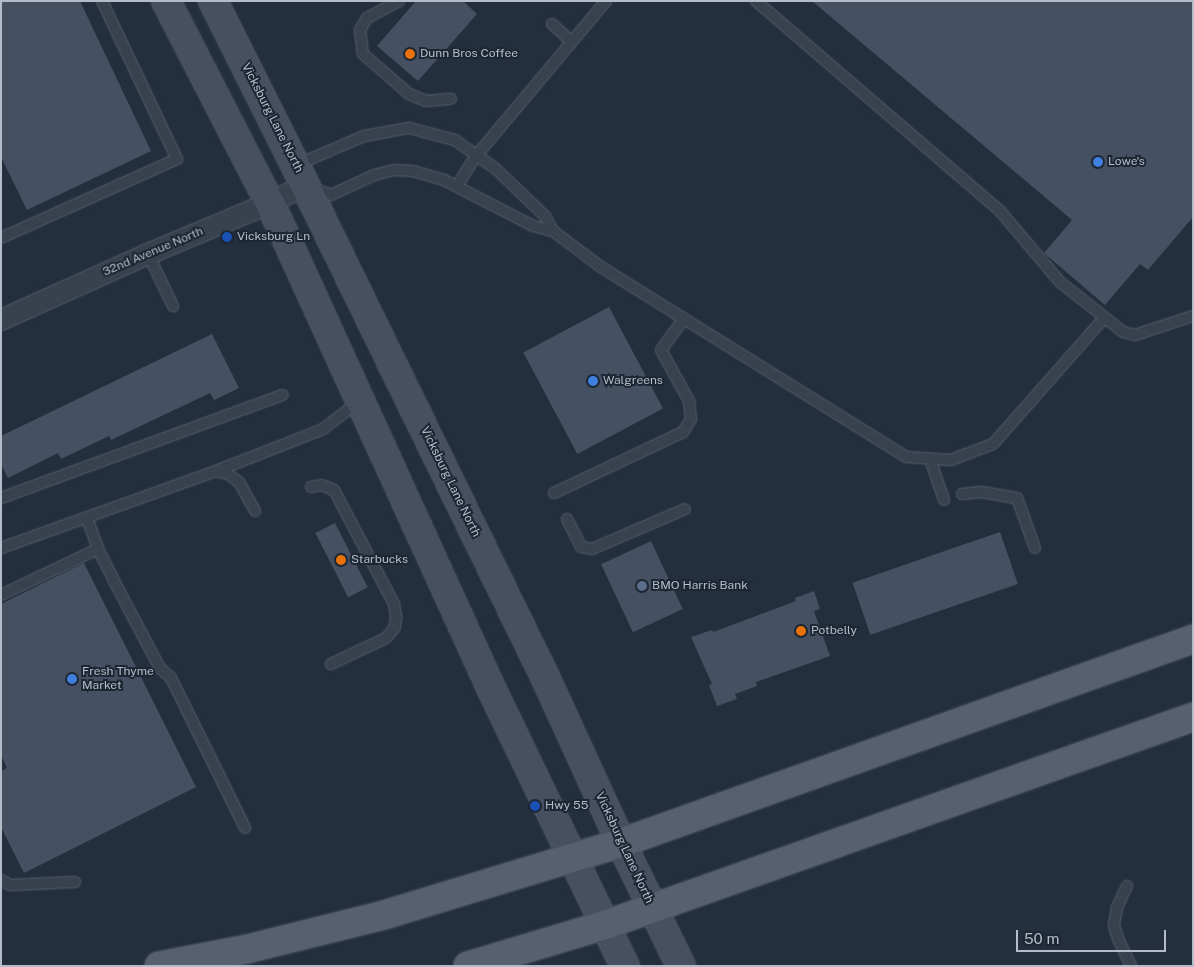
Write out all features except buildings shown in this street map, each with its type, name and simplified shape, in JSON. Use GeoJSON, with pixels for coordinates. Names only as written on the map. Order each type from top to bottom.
{"type":"FeatureCollection","features":[{"type":"Feature","properties":{"kind":"main road"},"geometry":{"type":"LineString","coordinates":[[166,1],[270,203],[487,679],[625,966]]}},
{"type":"Feature","properties":{"kind":"main road","name":"Vicksburg Lane North"},"geometry":{"type":"LineString","coordinates":[[213,1],[546,679],[621,843],[681,966]]}},
{"type":"Feature","properties":{"kind":"main road"},"geometry":{"type":"LineString","coordinates":[[159,966],[247,949],[384,915],[574,858],[621,843],[1193,639]]}},
{"type":"Feature","properties":{"kind":"main road"},"geometry":{"type":"LineString","coordinates":[[468,966],[605,924],[1193,717]]}},
{"type":"Feature","properties":{"kind":"street","name":"32nd Avenue North"},"geometry":{"type":"LineString","coordinates":[[1,320],[148,254],[270,203],[305,185]]}},
{"type":"Feature","properties":{"kind":"lane"},"geometry":{"type":"LineString","coordinates":[[1,238],[176,159],[102,1]]}},
{"type":"Feature","properties":{"kind":"lane"},"geometry":{"type":"LineString","coordinates":[[399,1],[367,18],[360,30],[363,54],[408,94],[426,101],[451,99]]}},
{"type":"Feature","properties":{"kind":"lane"},"geometry":{"type":"LineString","coordinates":[[457,186],[476,156],[571,41],[600,11],[606,1]]}},
{"type":"Feature","properties":{"kind":"lane"},"geometry":{"type":"LineString","coordinates":[[756,1],[1000,211],[1060,282],[1123,332],[1135,335],[1193,316]]}},
{"type":"Feature","properties":{"kind":"lane"},"geometry":{"type":"LineString","coordinates":[[552,24],[571,41]]}},
{"type":"Feature","properties":{"kind":"lane"},"geometry":{"type":"LineString","coordinates":[[553,231],[545,216],[496,169],[455,140],[409,128],[364,136],[301,163],[305,185],[331,195],[374,175],[394,170],[413,171],[444,180],[533,226],[553,231],[601,267],[906,457],[951,460],[993,444],[1104,318]]}},
{"type":"Feature","properties":{"kind":"lane"},"geometry":{"type":"LineString","coordinates":[[148,254],[173,306]]}},
{"type":"Feature","properties":{"kind":"lane"},"geometry":{"type":"LineString","coordinates":[[554,493],[683,432],[691,419],[688,401],[661,350],[684,318]]}},
{"type":"Feature","properties":{"kind":"lane"},"geometry":{"type":"LineString","coordinates":[[1,498],[283,394]]}},
{"type":"Feature","properties":{"kind":"lane"},"geometry":{"type":"LineString","coordinates":[[1,548],[216,471],[328,427],[359,401]]}},
{"type":"Feature","properties":{"kind":"lane"},"geometry":{"type":"LineString","coordinates":[[930,458],[944,500]]}},
{"type":"Feature","properties":{"kind":"lane"},"geometry":{"type":"LineString","coordinates":[[216,471],[228,474],[239,482],[256,511]]}},
{"type":"Feature","properties":{"kind":"lane"},"geometry":{"type":"LineString","coordinates":[[310,487],[322,485],[334,490],[394,604],[396,617],[395,627],[386,638],[331,664]]}},
{"type":"Feature","properties":{"kind":"lane"},"geometry":{"type":"LineString","coordinates":[[962,494],[982,492],[1017,498],[1035,548]]}},
{"type":"Feature","properties":{"kind":"lane"},"geometry":{"type":"LineString","coordinates":[[568,519],[581,547],[592,549],[685,509]]}},
{"type":"Feature","properties":{"kind":"lane"},"geometry":{"type":"LineString","coordinates":[[87,518],[98,549],[160,668],[171,678],[245,828]]}},
{"type":"Feature","properties":{"kind":"lane"},"geometry":{"type":"LineString","coordinates":[[1,595],[98,549]]}},
{"type":"Feature","properties":{"kind":"lane"},"geometry":{"type":"LineString","coordinates":[[1,880],[10,885],[75,882]]}},
{"type":"Feature","properties":{"kind":"lane"},"geometry":{"type":"LineString","coordinates":[[1127,886],[1117,907],[1114,926],[1131,966]]}},
{"type":"Feature","properties":{"kind":"place","name":"Dunn Bros Coffee"},"geometry":{"type":"Point","coordinates":[410,54]}},
{"type":"Feature","properties":{"kind":"place","name":"Lowe's"},"geometry":{"type":"Point","coordinates":[1098,162]}},
{"type":"Feature","properties":{"kind":"place","name":"Vicksburg Ln"},"geometry":{"type":"Point","coordinates":[227,237]}},
{"type":"Feature","properties":{"kind":"place","name":"Walgreens"},"geometry":{"type":"Point","coordinates":[593,381]}},
{"type":"Feature","properties":{"kind":"place","name":"Starbucks"},"geometry":{"type":"Point","coordinates":[341,560]}},
{"type":"Feature","properties":{"kind":"place","name":"BMO Harris Bank"},"geometry":{"type":"Point","coordinates":[642,586]}},
{"type":"Feature","properties":{"kind":"place","name":"Potbelly"},"geometry":{"type":"Point","coordinates":[801,631]}},
{"type":"Feature","properties":{"kind":"place","name":"Fresh Thyme Market"},"geometry":{"type":"Point","coordinates":[72,679]}},
{"type":"Feature","properties":{"kind":"place","name":"Hwy 55"},"geometry":{"type":"Point","coordinates":[535,806]}}]}
